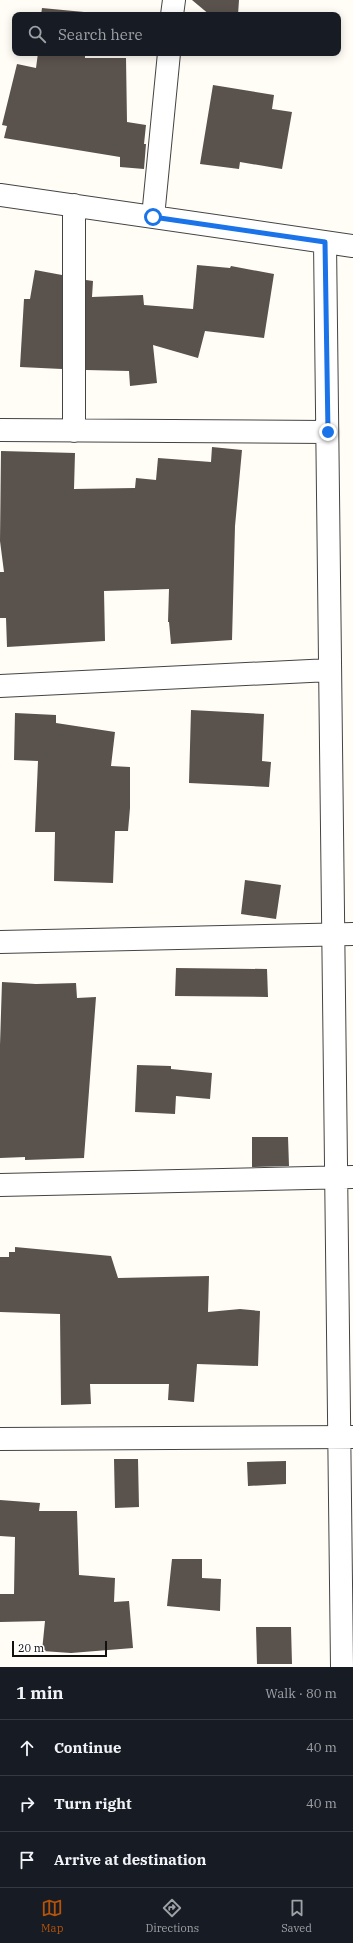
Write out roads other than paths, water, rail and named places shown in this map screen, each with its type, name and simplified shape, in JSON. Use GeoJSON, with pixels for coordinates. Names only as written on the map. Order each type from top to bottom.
{"type":"FeatureCollection","features":[{"type":"Feature","properties":{"kind":"street"},"geometry":{"type":"LineString","coordinates":[[172,12],[174,0]]}},
{"type":"Feature","properties":{"kind":"street"},"geometry":{"type":"LineString","coordinates":[[153,217],[169,56]]}},
{"type":"Feature","properties":{"kind":"street"},"geometry":{"type":"LineString","coordinates":[[0,195],[353,246]]}},
{"type":"Feature","properties":{"kind":"street"},"geometry":{"type":"LineString","coordinates":[[74,205],[74,431]]}},
{"type":"Feature","properties":{"kind":"street"},"geometry":{"type":"LineString","coordinates":[[325,242],[330,670],[343,934],[346,1437],[342,1667]]}},
{"type":"Feature","properties":{"kind":"street"},"geometry":{"type":"LineString","coordinates":[[0,430],[328,432]]}},
{"type":"Feature","properties":{"kind":"street"},"geometry":{"type":"LineString","coordinates":[[0,686],[330,670]]}},
{"type":"Feature","properties":{"kind":"street"},"geometry":{"type":"LineString","coordinates":[[0,942],[343,934]]}},
{"type":"Feature","properties":{"kind":"street"},"geometry":{"type":"LineString","coordinates":[[0,1185],[345,1177]]}},
{"type":"Feature","properties":{"kind":"street"},"geometry":{"type":"LineString","coordinates":[[0,1438],[346,1437]]}}]}
